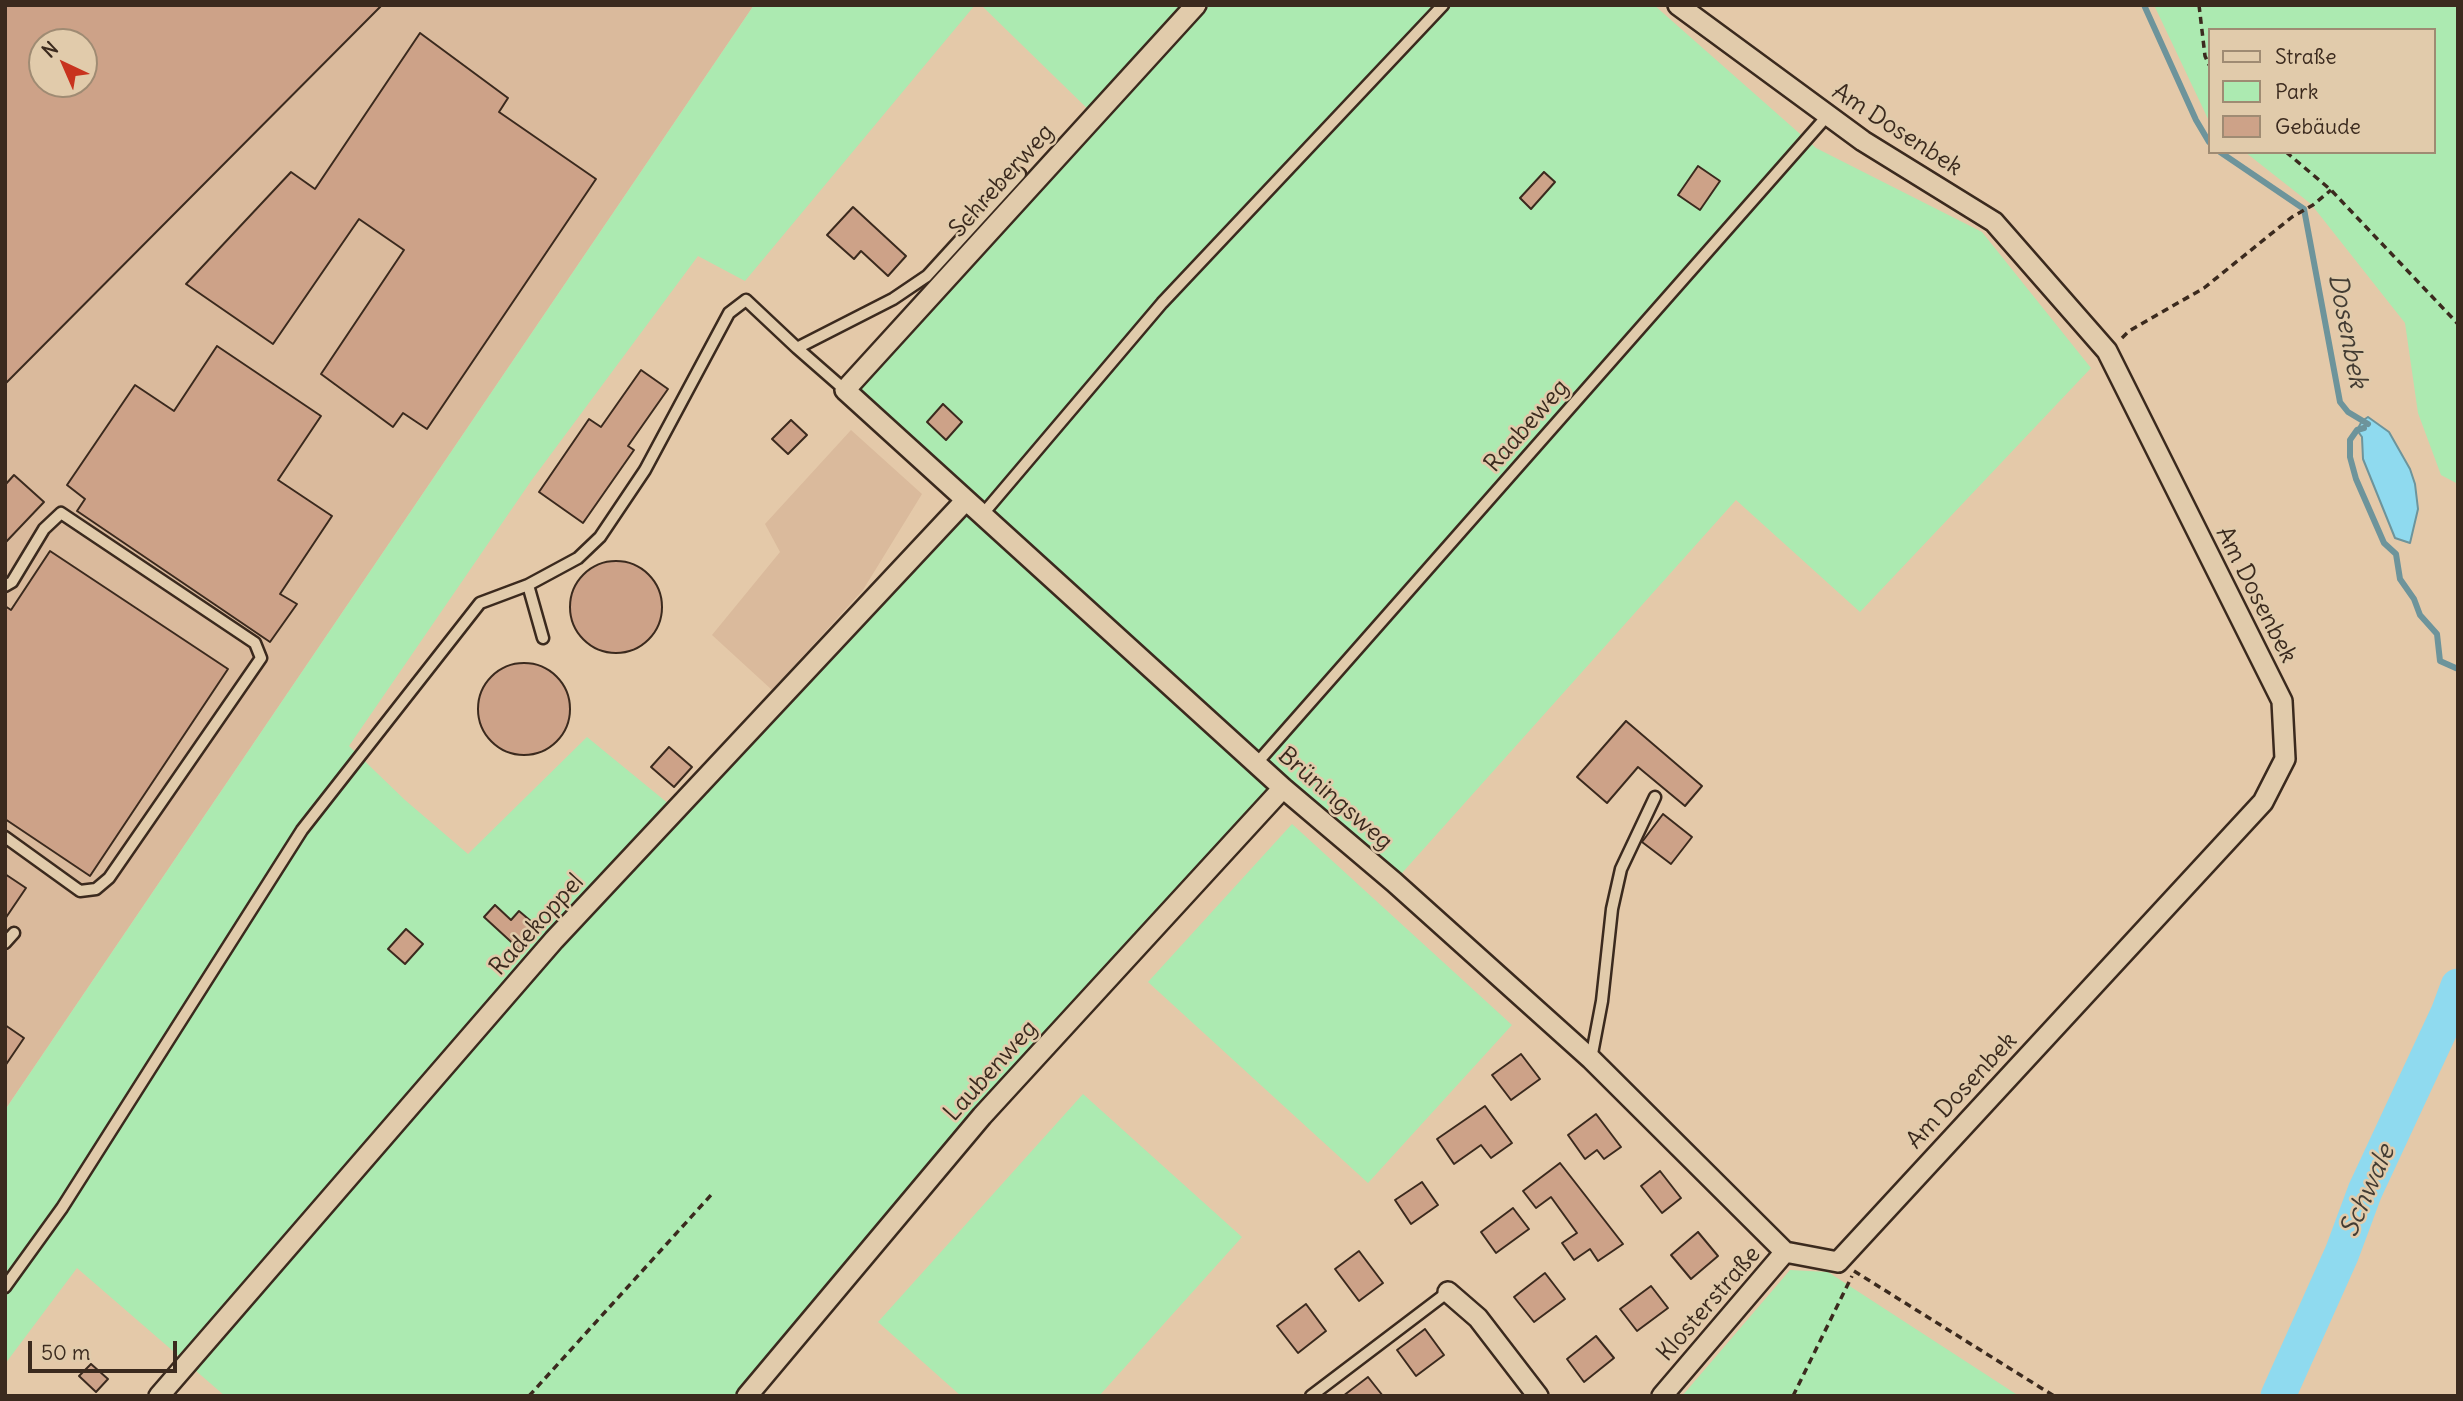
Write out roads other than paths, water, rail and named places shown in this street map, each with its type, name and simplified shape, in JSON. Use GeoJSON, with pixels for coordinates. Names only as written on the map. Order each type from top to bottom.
{"type":"FeatureCollection","features":[{"type":"Feature","properties":{"kind":"street","name":"Schreberweg"},"geometry":{"type":"LineString","coordinates":[[845,390],[1196,5]]}},
{"type":"Feature","properties":{"kind":"street","name":"Am Dosenbek"},"geometry":{"type":"LineString","coordinates":[[1678,5],[1863,141],[1994,222],[2107,351],[2282,701],[2286,760],[2263,802],[1846,1267]]}},
{"type":"Feature","properties":{"kind":"street","name":"Brüningsweg"},"geometry":{"type":"LineString","coordinates":[[845,390],[1256,764],[1394,882],[1591,1059],[1785,1252]]}},
{"type":"Feature","properties":{"kind":"street","name":"Radekoppel"},"geometry":{"type":"LineString","coordinates":[[159,1396],[554,940],[966,500]]}},
{"type":"Feature","properties":{"kind":"street","name":"Laubenweg"},"geometry":{"type":"LineString","coordinates":[[747,1396],[982,1116],[1283,788]]}},
{"type":"Feature","properties":{"kind":"street","name":"Klosterstraße"},"geometry":{"type":"LineString","coordinates":[[1662,1396],[1785,1252],[1846,1267]]}},
{"type":"Feature","properties":{"kind":"street"},"geometry":{"type":"LineString","coordinates":[[1448,1292],[1478,1318],[1538,1396]]}},
{"type":"Feature","properties":{"kind":"lane"},"geometry":{"type":"LineString","coordinates":[[982,515],[1162,303],[1443,5]]}},
{"type":"Feature","properties":{"kind":"lane","name":"Raabeweg"},"geometry":{"type":"LineString","coordinates":[[1256,764],[1828,115]]}},
{"type":"Feature","properties":{"kind":"lane"},"geometry":{"type":"LineString","coordinates":[[797,348],[893,299],[928,275],[1020,174]]}},
{"type":"Feature","properties":{"kind":"lane"},"geometry":{"type":"LineString","coordinates":[[5,1287],[62,1208],[302,830],[480,603],[528,586],[578,558],[600,537],[645,470],[729,313],[746,300],[845,390]]}},
{"type":"Feature","properties":{"kind":"lane"},"geometry":{"type":"LineString","coordinates":[[5,586],[12,582],[44,529],[61,513],[254,643],[261,658],[109,878],[96,889],[79,891],[5,837]]}},
{"type":"Feature","properties":{"kind":"lane"},"geometry":{"type":"LineString","coordinates":[[528,586],[543,638]]}},
{"type":"Feature","properties":{"kind":"lane"},"geometry":{"type":"LineString","coordinates":[[1591,1059],[1602,1002],[1612,909],[1621,869],[1655,797]]}},
{"type":"Feature","properties":{"kind":"lane"},"geometry":{"type":"LineString","coordinates":[[5,943],[14,933]]}},
{"type":"Feature","properties":{"kind":"lane"},"geometry":{"type":"LineString","coordinates":[[1311,1396],[1448,1292]]}},
{"type":"Feature","properties":{"kind":"water"},"geometry":{"type":"Polygon","coordinates":[[[2368,417],[2389,432],[2410,469],[2415,484],[2418,509],[2410,543],[2395,538],[2363,459],[2362,437],[2357,430],[2368,417]]]}},
{"type":"Feature","properties":{"kind":"waterway","name":"Dosenbek"},"geometry":{"type":"LineString","coordinates":[[2144,5],[2196,120],[2208,140]]}},
{"type":"Feature","properties":{"kind":"waterway","name":"Dosenbek"},"geometry":{"type":"LineString","coordinates":[[2223,154],[2304,209],[2340,402],[2348,412],[2368,424]]}},
{"type":"Feature","properties":{"kind":"waterway","name":"Dosenbek"},"geometry":{"type":"LineString","coordinates":[[2364,428],[2357,430],[2350,440],[2350,457],[2356,479],[2384,543],[2396,554],[2400,579],[2414,599],[2420,615],[2437,634],[2440,661],[2458,669]]}},
{"type":"Feature","properties":{"kind":"waterway","name":"Schwale"},"geometry":{"type":"LineString","coordinates":[[2278,1396],[2342,1253],[2365,1191],[2458,986]]}}]}
